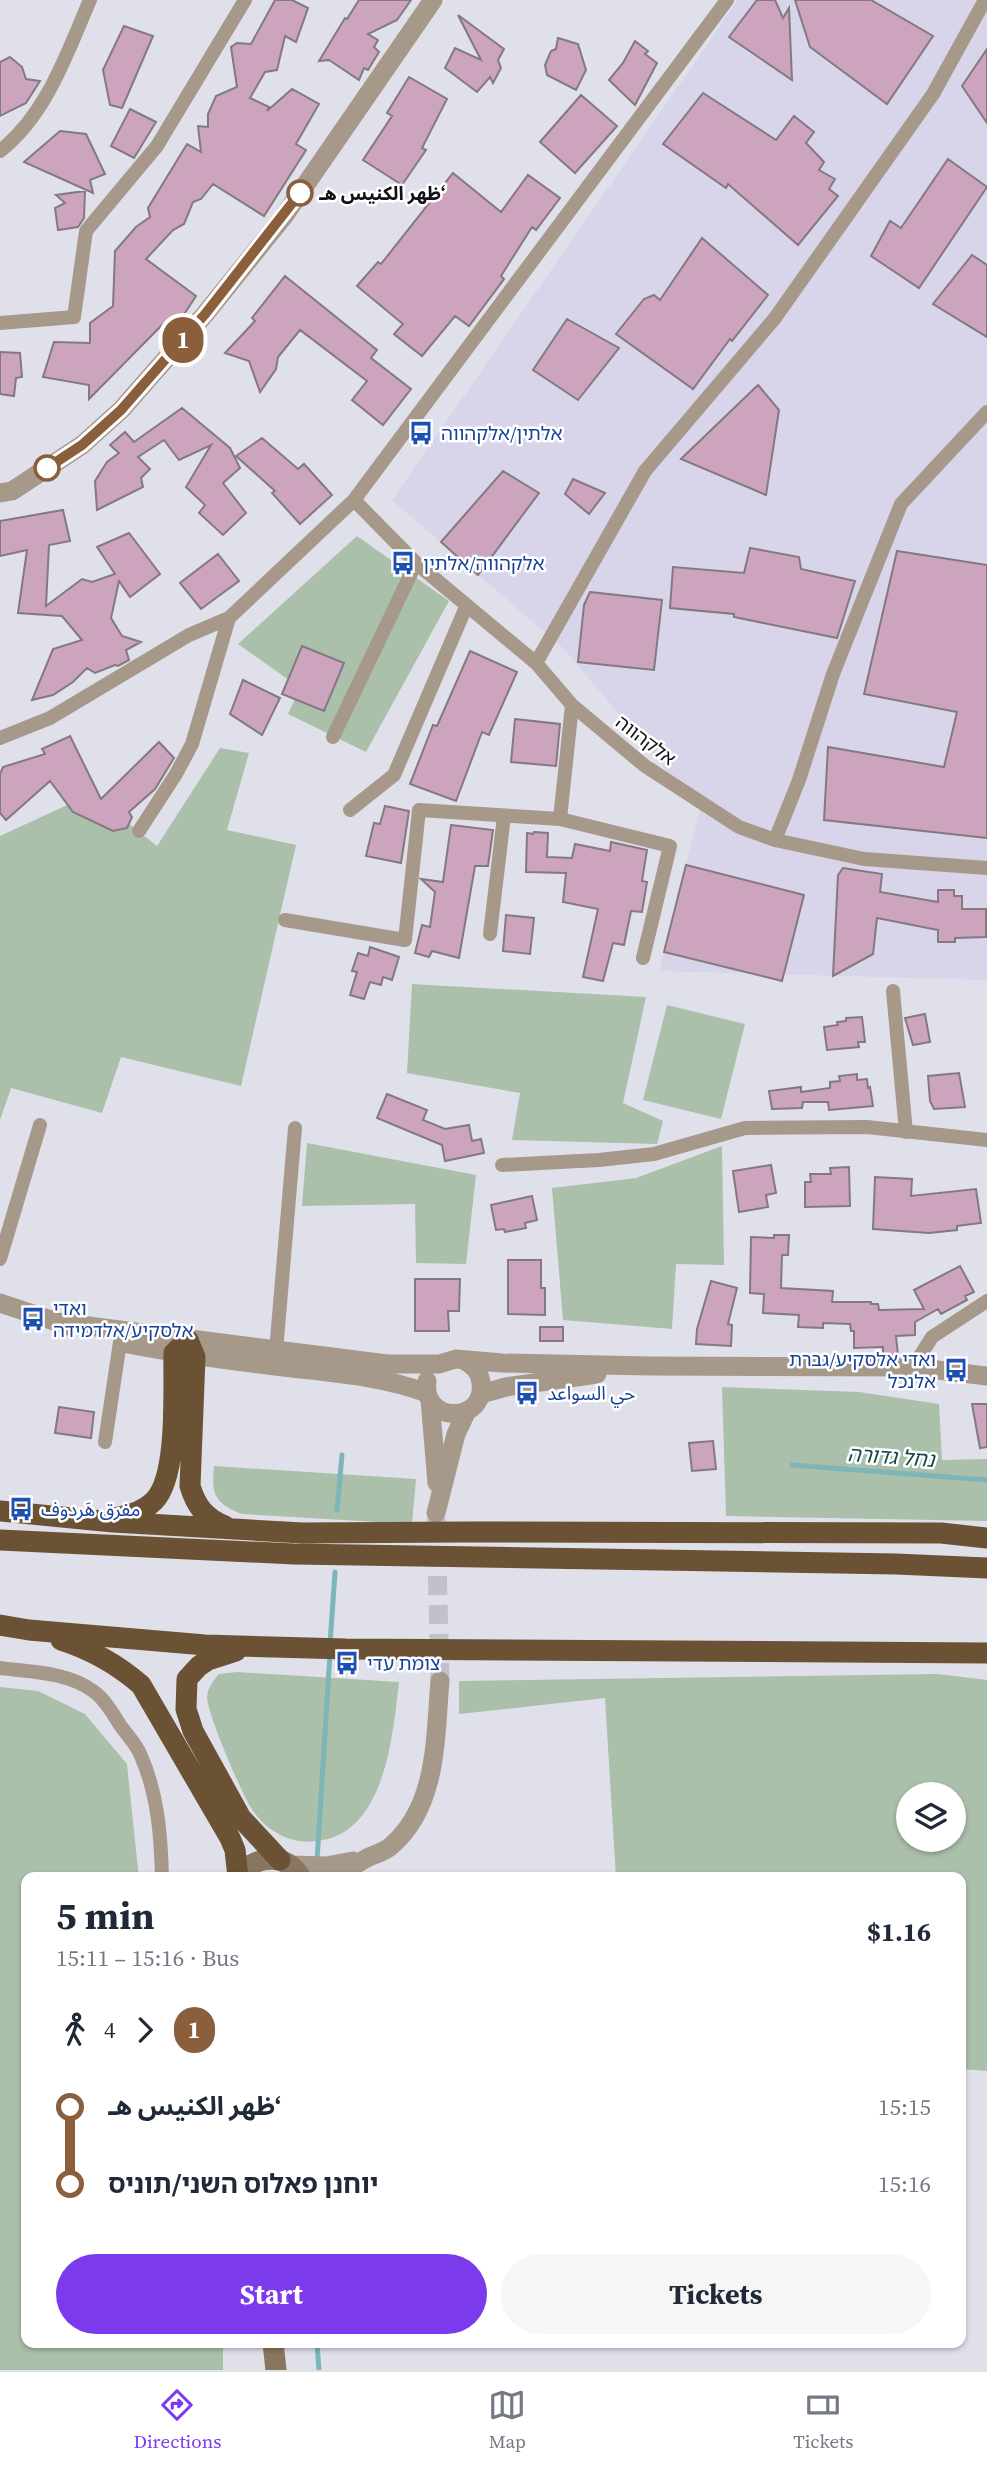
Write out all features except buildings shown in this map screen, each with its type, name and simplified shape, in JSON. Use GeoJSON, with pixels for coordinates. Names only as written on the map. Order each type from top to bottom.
{"type":"FeatureCollection","features":[{"type":"Feature","properties":{"kind":"highway"},"geometry":{"type":"LineString","coordinates":[[87,1520],[125,1517],[155,1501],[170,1465],[185,1350]]}},
{"type":"Feature","properties":{"kind":"highway"},"geometry":{"type":"LineString","coordinates":[[185,1350],[190,1486],[194,1501],[201,1511],[215,1522],[234,1529]]}},
{"type":"Feature","properties":{"kind":"highway"},"geometry":{"type":"LineString","coordinates":[[0,1511],[87,1520],[302,1533],[928,1533],[987,1538]]}},
{"type":"Feature","properties":{"kind":"highway"},"geometry":{"type":"LineString","coordinates":[[0,1540],[294,1554],[896,1563],[987,1568]]}},
{"type":"Feature","properties":{"kind":"highway"},"geometry":{"type":"LineString","coordinates":[[0,1625],[29,1630],[205,1645],[346,1649],[987,1653]]}},
{"type":"Feature","properties":{"kind":"highway"},"geometry":{"type":"LineString","coordinates":[[29,1630],[104,1657],[141,1685],[230,1838],[235,1850],[237,1872]]}},
{"type":"Feature","properties":{"kind":"highway"},"geometry":{"type":"LineString","coordinates":[[261,1646],[208,1660],[199,1666],[187,1679],[186,1709],[193,1731],[241,1818],[291,1868]]}},
{"type":"Feature","properties":{"kind":"main road"},"geometry":{"type":"LineString","coordinates":[[242,1872],[256,1861],[268,1858],[291,1868]]}},
{"type":"Feature","properties":{"kind":"main road"},"geometry":{"type":"LineString","coordinates":[[274,2348],[276,2370]]}},
{"type":"Feature","properties":{"kind":"street"},"geometry":{"type":"LineString","coordinates":[[0,151],[38,111],[90,0]]}},
{"type":"Feature","properties":{"kind":"street"},"geometry":{"type":"LineString","coordinates":[[0,323],[74,317],[86,231],[157,146],[245,0]]}},
{"type":"Feature","properties":{"kind":"street"},"geometry":{"type":"LineString","coordinates":[[0,493],[12,491],[82,445],[121,410],[206,313],[284,216],[433,0]]}},
{"type":"Feature","properties":{"kind":"street"},"geometry":{"type":"LineString","coordinates":[[0,738],[50,718],[189,635],[229,618],[354,500],[727,0]]}},
{"type":"Feature","properties":{"kind":"street"},"geometry":{"type":"LineString","coordinates":[[536,663],[645,471],[775,318],[933,94],[985,0]]}},
{"type":"Feature","properties":{"kind":"street"},"geometry":{"type":"LineString","coordinates":[[775,840],[799,780],[834,674],[901,504],[987,412]]}},
{"type":"Feature","properties":{"kind":"street","name":"אלקהווה"},"geometry":{"type":"LineString","coordinates":[[354,500],[416,563],[536,663],[572,705],[645,766],[739,827],[775,840],[864,859],[987,868]]}},
{"type":"Feature","properties":{"kind":"street"},"geometry":{"type":"LineString","coordinates":[[333,737],[416,563]]}},
{"type":"Feature","properties":{"kind":"street"},"geometry":{"type":"LineString","coordinates":[[350,810],[394,775],[466,607]]}},
{"type":"Feature","properties":{"kind":"street"},"geometry":{"type":"LineString","coordinates":[[139,831],[192,744],[229,618]]}},
{"type":"Feature","properties":{"kind":"street"},"geometry":{"type":"LineString","coordinates":[[560,819],[572,705]]}},
{"type":"Feature","properties":{"kind":"street"},"geometry":{"type":"LineString","coordinates":[[285,920],[405,940],[419,810],[560,819],[670,846],[643,958]]}},
{"type":"Feature","properties":{"kind":"street"},"geometry":{"type":"LineString","coordinates":[[491,934],[504,816]]}},
{"type":"Feature","properties":{"kind":"street"},"geometry":{"type":"LineString","coordinates":[[893,991],[906,1132]]}},
{"type":"Feature","properties":{"kind":"street"},"geometry":{"type":"LineString","coordinates":[[0,1259],[40,1125]]}},
{"type":"Feature","properties":{"kind":"street"},"geometry":{"type":"LineString","coordinates":[[502,1165],[654,1154],[746,1128],[867,1127],[987,1140]]}},
{"type":"Feature","properties":{"kind":"street"},"geometry":{"type":"LineString","coordinates":[[276,1351],[295,1128]]}},
{"type":"Feature","properties":{"kind":"street"},"geometry":{"type":"LineString","coordinates":[[914,1367],[932,1337],[987,1301]]}},
{"type":"Feature","properties":{"kind":"street"},"geometry":{"type":"LineString","coordinates":[[0,1303],[120,1342],[401,1383],[429,1397],[435,1407],[451,1414],[467,1411]]}},
{"type":"Feature","properties":{"kind":"street"},"geometry":{"type":"LineString","coordinates":[[57,1322],[185,1350],[276,1351],[387,1364],[439,1364],[456,1359],[650,1366],[914,1367],[987,1377]]}},
{"type":"Feature","properties":{"kind":"street"},"geometry":{"type":"LineString","coordinates":[[105,1442],[120,1342]]}},
{"type":"Feature","properties":{"kind":"street"},"geometry":{"type":"LineString","coordinates":[[439,1364],[428,1377],[437,1507],[456,1434],[467,1411],[478,1401],[481,1394],[481,1378],[465,1361]]}},
{"type":"Feature","properties":{"kind":"street"},"geometry":{"type":"LineString","coordinates":[[481,1394],[506,1387],[650,1366]]}},
{"type":"Feature","properties":{"kind":"street"},"geometry":{"type":"LineString","coordinates":[[0,1668],[46,1674],[73,1681],[94,1691],[109,1708],[141,1754],[160,1825],[162,1872]]}},
{"type":"Feature","properties":{"kind":"street"},"geometry":{"type":"LineString","coordinates":[[345,1872],[390,1848],[405,1830],[426,1791],[433,1763],[440,1681]]}},
{"type":"Feature","properties":{"kind":"street"},"geometry":{"type":"LineString","coordinates":[[291,1868],[326,1866],[368,1858]]}},
{"type":"Feature","properties":{"kind":"shaded area"},"geometry":{"type":"Polygon","coordinates":[[[738,0],[987,0],[987,980],[659,971],[700,809],[563,648],[392,500],[738,0]]]}},
{"type":"Feature","properties":{"kind":"green space"},"geometry":{"type":"Polygon","coordinates":[[[357,536],[449,601],[366,752],[288,714],[300,688],[238,644],[357,536]]]}},
{"type":"Feature","properties":{"kind":"green space"},"geometry":{"type":"Polygon","coordinates":[[[220,748],[249,753],[227,830],[296,845],[241,1086],[121,1057],[102,1113],[11,1088],[0,1120],[0,836],[91,794],[157,846],[220,748]]]}},
{"type":"Feature","properties":{"kind":"green space"},"geometry":{"type":"Polygon","coordinates":[[[412,984],[646,997],[623,1103],[663,1121],[657,1144],[512,1140],[520,1093],[407,1073],[412,984]]]}},
{"type":"Feature","properties":{"kind":"green space"},"geometry":{"type":"Polygon","coordinates":[[[667,1005],[745,1024],[721,1119],[643,1100],[667,1005]]]}},
{"type":"Feature","properties":{"kind":"green space"},"geometry":{"type":"Polygon","coordinates":[[[307,1143],[476,1175],[466,1264],[416,1263],[415,1204],[302,1206],[307,1143]]]}},
{"type":"Feature","properties":{"kind":"green space"},"geometry":{"type":"Polygon","coordinates":[[[722,1146],[724,1265],[676,1264],[672,1329],[563,1320],[552,1188],[636,1178],[722,1146]]]}},
{"type":"Feature","properties":{"kind":"green space"},"geometry":{"type":"Polygon","coordinates":[[[722,1387],[859,1392],[939,1404],[942,1460],[987,1459],[987,1521],[726,1516],[722,1387]]]}},
{"type":"Feature","properties":{"kind":"green space"},"geometry":{"type":"Polygon","coordinates":[[[214,1466],[416,1479],[412,1524],[242,1514],[220,1502],[217,1497],[213,1484],[214,1466]]]}},
{"type":"Feature","properties":{"kind":"green space"},"geometry":{"type":"Polygon","coordinates":[[[237,1672],[399,1682],[389,1751],[382,1776],[361,1817],[344,1832],[323,1840],[296,1841],[269,1828],[253,1811],[226,1755],[207,1697],[219,1674],[237,1672]]]}},
{"type":"Feature","properties":{"kind":"green space"},"geometry":{"type":"Polygon","coordinates":[[[938,1674],[987,1680],[987,2071],[966,2069],[966,1872],[616,1872],[605,1698],[459,1714],[459,1681],[938,1674]]]}},
{"type":"Feature","properties":{"kind":"green space"},"geometry":{"type":"Polygon","coordinates":[[[0,1687],[38,1691],[85,1714],[127,1764],[138,1872],[21,1872],[21,2348],[223,2348],[223,2370],[0,2370],[0,1687]]]}},
{"type":"Feature","properties":{"kind":"waterway"},"geometry":{"type":"LineString","coordinates":[[337,1510],[342,1455]]}},
{"type":"Feature","properties":{"kind":"waterway","name":"נחל גדורה"},"geometry":{"type":"LineString","coordinates":[[792,1465],[987,1480]]}},
{"type":"Feature","properties":{"kind":"waterway"},"geometry":{"type":"LineString","coordinates":[[330,1644],[335,1572]]}},
{"type":"Feature","properties":{"kind":"waterway"},"geometry":{"type":"LineString","coordinates":[[317,1861],[330,1654]]}},
{"type":"Feature","properties":{"kind":"waterway"},"geometry":{"type":"LineString","coordinates":[[317,2348],[319,2370]]}},
{"type":"Feature","properties":{"kind":"tunnel"},"geometry":{"type":"LineString","coordinates":[[436,1518],[440,1681]]}},
{"type":"Feature","properties":{"kind":"bus line","name":"1"},"geometry":{"type":"LineString","coordinates":[[47,468],[82,445],[121,410],[206,313],[300,193]]}},
{"type":"Feature","properties":{"kind":"place","name":"ظهر الكنيس هـ‘"},"geometry":{"type":"Point","coordinates":[300,193]}},
{"type":"Feature","properties":{"kind":"place","name":"אלתין/אלקהווה"},"geometry":{"type":"Point","coordinates":[421,433]}},
{"type":"Feature","properties":{"kind":"place","name":"אלקהווה/אלתין"},"geometry":{"type":"Point","coordinates":[403,563]}},
{"type":"Feature","properties":{"kind":"place","name":"ואדי אלסקיע/אלדמידה"},"geometry":{"type":"Point","coordinates":[33,1319]}},
{"type":"Feature","properties":{"kind":"place","name":"ואדי אלסקיע/גברת אלנכל"},"geometry":{"type":"Point","coordinates":[956,1370]}},
{"type":"Feature","properties":{"kind":"place","name":"حي السواعد"},"geometry":{"type":"Point","coordinates":[527,1393]}},
{"type":"Feature","properties":{"kind":"place","name":"مفرق هَردوف"},"geometry":{"type":"Point","coordinates":[21,1509]}},
{"type":"Feature","properties":{"kind":"place","name":"צומת עדי"},"geometry":{"type":"Point","coordinates":[347,1663]}}]}
